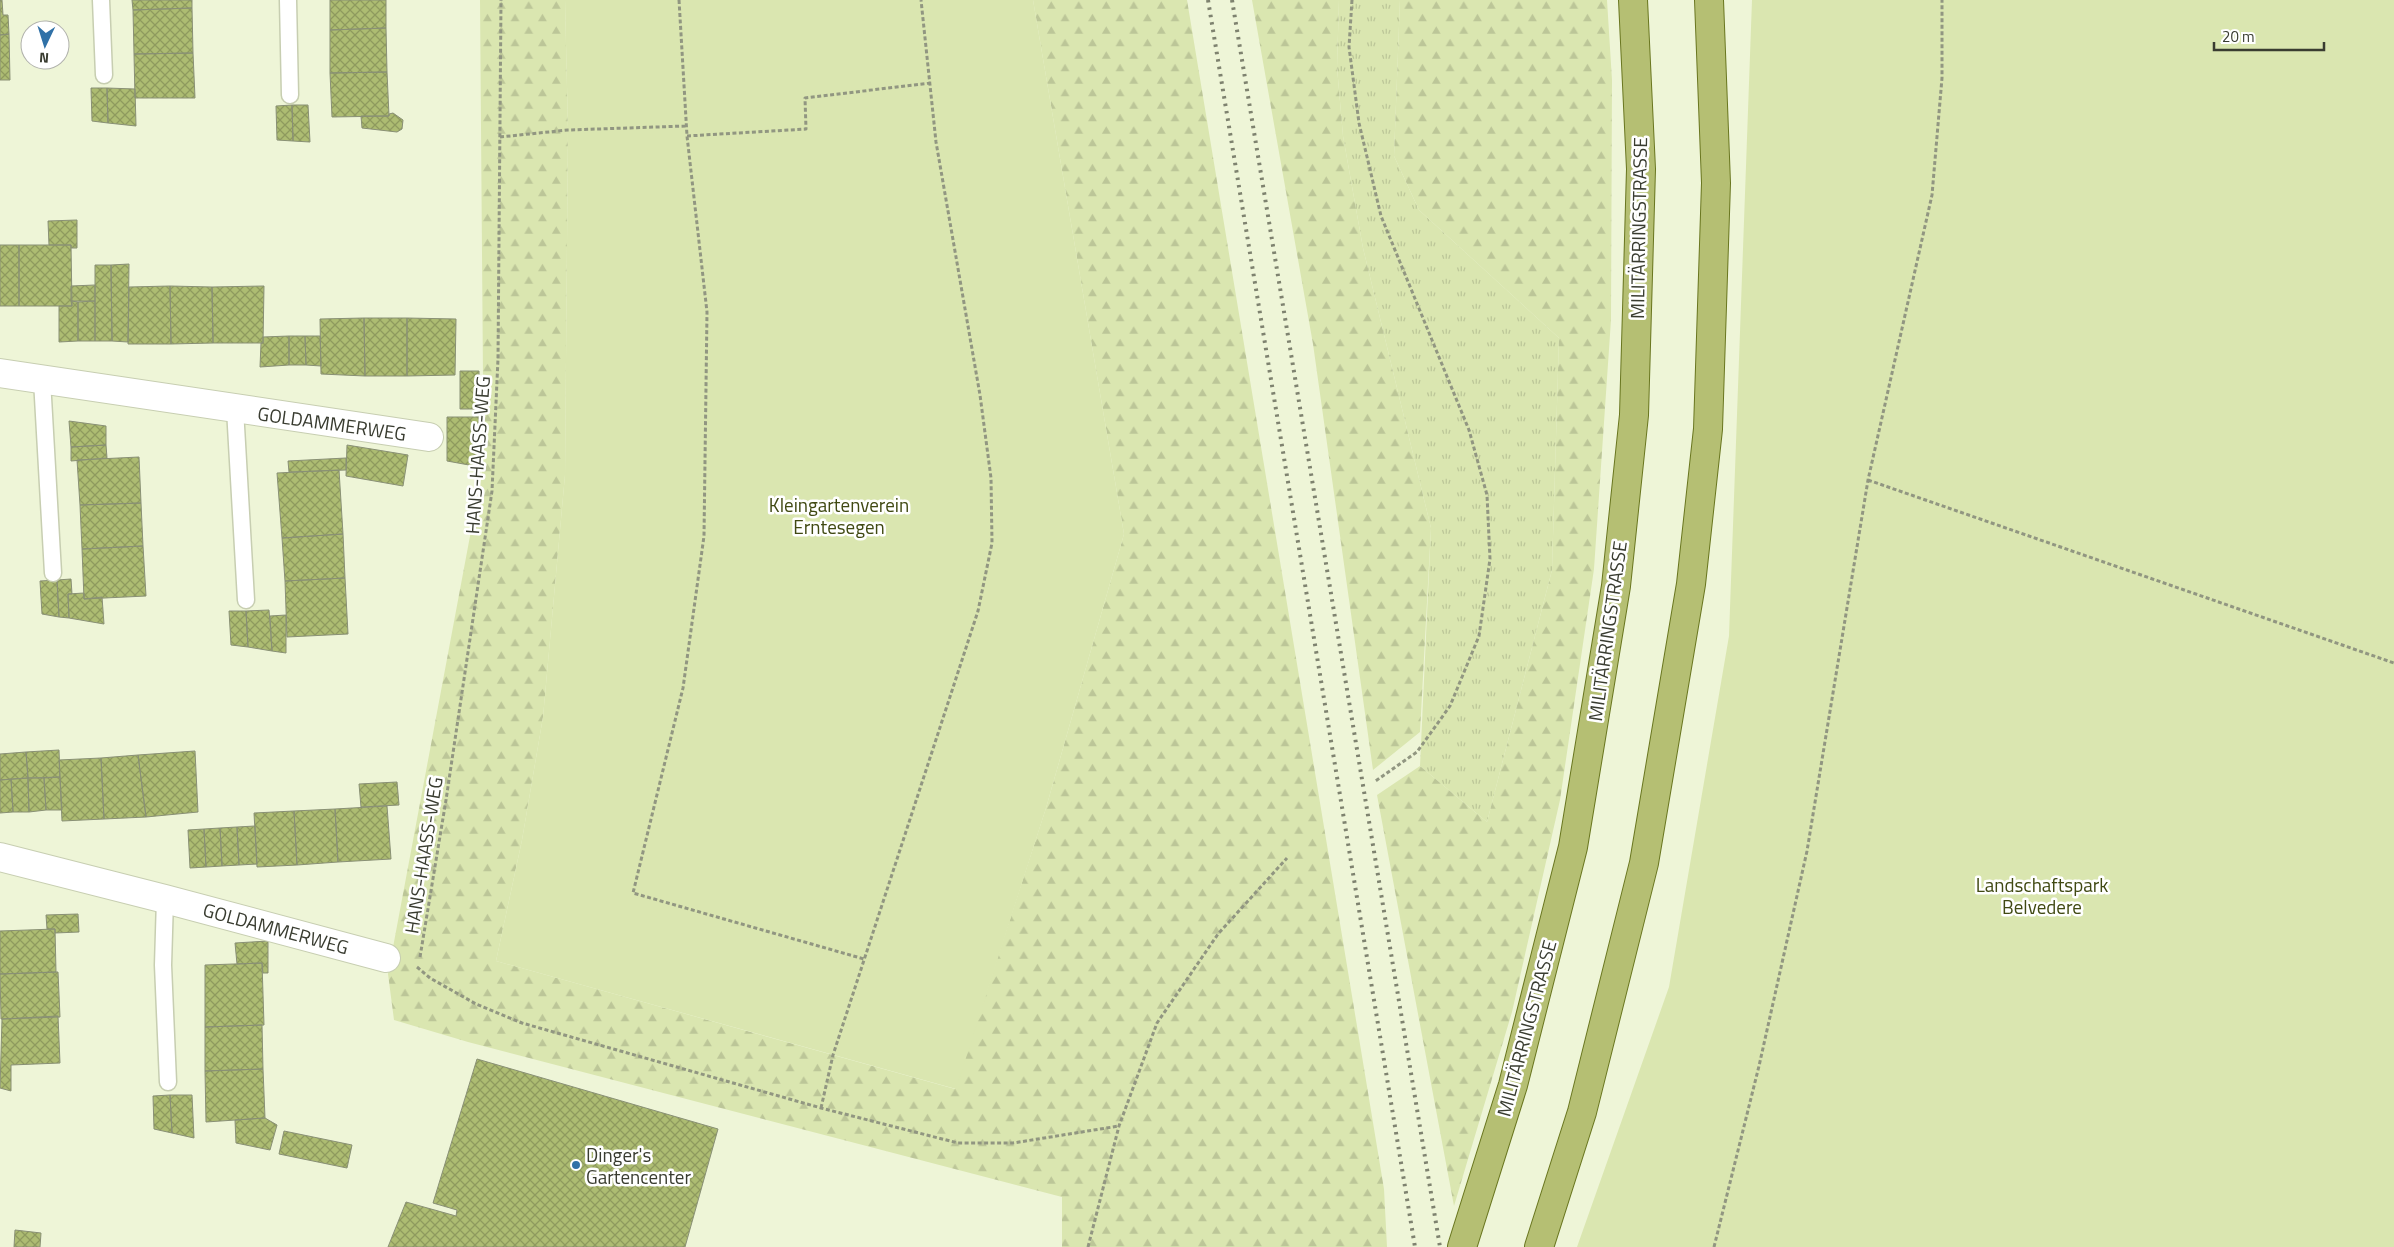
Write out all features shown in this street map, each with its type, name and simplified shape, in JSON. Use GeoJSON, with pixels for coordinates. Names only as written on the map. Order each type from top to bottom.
{"type":"FeatureCollection","features":[{"type":"Feature","properties":{"kind":"main road","name":"MILITÄRRINGSTRASSE"},"geometry":{"type":"LineString","coordinates":[[1462,1247],[1513,1085],[1573,846],[1616,586],[1634,415],[1640,209],[1641,169],[1633,0]]}},
{"type":"Feature","properties":{"kind":"main road"},"geometry":{"type":"LineString","coordinates":[[1540,1247],[1582,1112],[1644,863],[1691,584],[1708,429],[1716,183],[1709,0]]}},
{"type":"Feature","properties":{"kind":"street","name":"GOLDAMMERWEG"},"geometry":{"type":"LineString","coordinates":[[0,373],[429,437]]}},
{"type":"Feature","properties":{"kind":"street","name":"GOLDAMMERWEG"},"geometry":{"type":"LineString","coordinates":[[0,858],[166,899],[386,958]]}},
{"type":"Feature","properties":{"kind":"lane"},"geometry":{"type":"LineString","coordinates":[[101,0],[104,75]]}},
{"type":"Feature","properties":{"kind":"lane"},"geometry":{"type":"LineString","coordinates":[[288,0],[290,95]]}},
{"type":"Feature","properties":{"kind":"lane"},"geometry":{"type":"LineString","coordinates":[[42,380],[53,572]]}},
{"type":"Feature","properties":{"kind":"lane","name":"GOLDAMMERWEG"},"geometry":{"type":"LineString","coordinates":[[235,409],[246,600]]}},
{"type":"Feature","properties":{"kind":"lane"},"geometry":{"type":"LineString","coordinates":[[166,899],[163,965],[168,1082]]}},
{"type":"Feature","properties":{"kind":"path","name":"HANS-HAASS-WEG"},"geometry":{"type":"LineString","coordinates":[[419,967],[492,491],[498,358],[501,0]]}},
{"type":"Feature","properties":{"kind":"path"},"geometry":{"type":"LineString","coordinates":[[679,0],[686,126],[707,312],[704,536],[682,688],[633,893],[864,959]]}},
{"type":"Feature","properties":{"kind":"path"},"geometry":{"type":"LineString","coordinates":[[821,1108],[833,1055],[978,611],[992,543],[991,478],[980,395],[936,142],[921,0]]}},
{"type":"Feature","properties":{"kind":"path"},"geometry":{"type":"LineString","coordinates":[[1352,0],[1349,47],[1358,114],[1381,216],[1469,430],[1487,495],[1490,559],[1479,636],[1450,706],[1417,752],[1374,782]]}},
{"type":"Feature","properties":{"kind":"path"},"geometry":{"type":"LineString","coordinates":[[1714,1247],[1759,1066],[1808,851],[1868,480],[1932,195],[1942,78],[1942,0]]}},
{"type":"Feature","properties":{"kind":"path"},"geometry":{"type":"LineString","coordinates":[[687,136],[806,129],[804,98],[930,83]]}},
{"type":"Feature","properties":{"kind":"path"},"geometry":{"type":"LineString","coordinates":[[500,137],[568,130],[686,126]]}},
{"type":"Feature","properties":{"kind":"path"},"geometry":{"type":"LineString","coordinates":[[1868,480],[2394,663]]}},
{"type":"Feature","properties":{"kind":"path"},"geometry":{"type":"LineString","coordinates":[[1088,1247],[1119,1126],[1156,1023],[1218,934],[1287,858]]}},
{"type":"Feature","properties":{"kind":"path"},"geometry":{"type":"LineString","coordinates":[[386,958],[419,967],[430,978],[476,1004],[522,1023],[821,1108],[958,1143],[1013,1143],[1119,1126]]}},
{"type":"Feature","properties":{"kind":"green space"},"geometry":{"type":"Polygon","coordinates":[[[480,0],[565,0],[568,130],[565,475],[543,717],[522,840],[496,961],[955,1089],[1046,808],[1124,534],[1033,0],[1187,0],[1384,1189],[1387,1247],[1062,1247],[1062,1197],[468,1042],[394,1020],[388,974],[482,472],[480,0]]]}},
{"type":"Feature","properties":{"kind":"green space","name":"Kleingartenverein Erntesegen"},"geometry":{"type":"Polygon","coordinates":[[[565,0],[1033,0],[1124,534],[1046,808],[956,1089],[496,961],[522,840],[543,717],[565,475],[568,130],[565,0]]]}},
{"type":"Feature","properties":{"kind":"green space"},"geometry":{"type":"Polygon","coordinates":[[[1252,0],[1339,0],[1337,67],[1343,136],[1363,248],[1431,528],[1420,732],[1373,770],[1313,344],[1252,0]]]}},
{"type":"Feature","properties":{"kind":"green space"},"geometry":{"type":"Polygon","coordinates":[[[1339,0],[1400,0],[1394,156],[1419,210],[1559,338],[1552,570],[1487,822],[1420,766],[1431,528],[1363,248],[1343,136],[1337,67],[1339,0]]]}},
{"type":"Feature","properties":{"kind":"green space"},"geometry":{"type":"Polygon","coordinates":[[[1400,0],[1607,0],[1612,80],[1611,320],[1594,569],[1560,800],[1512,1012],[1454,1206],[1377,795],[1420,766],[1487,822],[1552,570],[1559,338],[1419,210],[1394,156],[1400,0]]]}},
{"type":"Feature","properties":{"kind":"green space","name":"Landschaftspark Belvedere"},"geometry":{"type":"Polygon","coordinates":[[[1752,0],[2394,0],[2394,1247],[1577,1247],[1669,987],[1729,636],[1752,0]]]}},
{"type":"Feature","properties":{"kind":"building"},"geometry":{"type":"Polygon","coordinates":[[[0,0],[2,0],[3,15],[8,15],[9,34],[0,35],[0,0]]]}},
{"type":"Feature","properties":{"kind":"building"},"geometry":{"type":"Polygon","coordinates":[[[132,0],[192,0],[192,8],[133,10],[132,0]]]}},
{"type":"Feature","properties":{"kind":"building"},"geometry":{"type":"Polygon","coordinates":[[[330,0],[386,0],[386,28],[330,30],[330,0]]]}},
{"type":"Feature","properties":{"kind":"building"},"geometry":{"type":"Polygon","coordinates":[[[192,8],[193,53],[134,54],[133,10],[192,8]]]}},
{"type":"Feature","properties":{"kind":"building"},"geometry":{"type":"Polygon","coordinates":[[[386,28],[387,72],[330,73],[330,30],[386,28]]]}},
{"type":"Feature","properties":{"kind":"building"},"geometry":{"type":"Polygon","coordinates":[[[9,34],[10,80],[0,80],[0,35],[9,34]]]}},
{"type":"Feature","properties":{"kind":"building"},"geometry":{"type":"Polygon","coordinates":[[[193,53],[195,98],[135,98],[134,54],[193,53]]]}},
{"type":"Feature","properties":{"kind":"building"},"geometry":{"type":"Polygon","coordinates":[[[387,72],[389,116],[332,117],[330,73],[387,72]]]}},
{"type":"Feature","properties":{"kind":"building"},"geometry":{"type":"Polygon","coordinates":[[[91,88],[107,88],[108,123],[92,121],[91,88]]]}},
{"type":"Feature","properties":{"kind":"building"},"geometry":{"type":"Polygon","coordinates":[[[107,88],[135,89],[136,126],[108,123],[107,88]]]}},
{"type":"Feature","properties":{"kind":"building"},"geometry":{"type":"Polygon","coordinates":[[[292,105],[293,141],[277,140],[276,106],[292,105]]]}},
{"type":"Feature","properties":{"kind":"building"},"geometry":{"type":"Polygon","coordinates":[[[292,105],[308,105],[310,142],[293,141],[292,105]]]}},
{"type":"Feature","properties":{"kind":"building"},"geometry":{"type":"Polygon","coordinates":[[[393,113],[403,120],[402,129],[397,132],[362,128],[361,116],[389,116],[389,114],[393,113]]]}},
{"type":"Feature","properties":{"kind":"building"},"geometry":{"type":"Polygon","coordinates":[[[77,220],[77,248],[71,248],[71,245],[49,245],[48,221],[77,220]]]}},
{"type":"Feature","properties":{"kind":"building"},"geometry":{"type":"Polygon","coordinates":[[[0,245],[19,245],[19,306],[0,306],[0,245]]]}},
{"type":"Feature","properties":{"kind":"building"},"geometry":{"type":"Polygon","coordinates":[[[19,245],[71,245],[72,306],[19,306],[19,245]]]}},
{"type":"Feature","properties":{"kind":"building"},"geometry":{"type":"Polygon","coordinates":[[[129,264],[128,342],[112,341],[111,265],[129,264]]]}},
{"type":"Feature","properties":{"kind":"building"},"geometry":{"type":"Polygon","coordinates":[[[95,265],[111,265],[112,341],[95,341],[95,265]]]}},
{"type":"Feature","properties":{"kind":"building"},"geometry":{"type":"Polygon","coordinates":[[[95,285],[95,301],[71,301],[71,286],[95,285]]]}},
{"type":"Feature","properties":{"kind":"building"},"geometry":{"type":"Polygon","coordinates":[[[170,286],[212,287],[213,343],[171,344],[170,286]]]}},
{"type":"Feature","properties":{"kind":"building"},"geometry":{"type":"Polygon","coordinates":[[[170,286],[171,344],[128,344],[129,287],[170,286]]]}},
{"type":"Feature","properties":{"kind":"building"},"geometry":{"type":"Polygon","coordinates":[[[264,286],[263,343],[213,343],[212,287],[264,286]]]}},
{"type":"Feature","properties":{"kind":"building"},"geometry":{"type":"Polygon","coordinates":[[[71,301],[78,302],[78,341],[59,342],[59,306],[72,306],[71,301]]]}},
{"type":"Feature","properties":{"kind":"building"},"geometry":{"type":"Polygon","coordinates":[[[95,301],[95,341],[78,341],[78,302],[95,301]]]}},
{"type":"Feature","properties":{"kind":"building"},"geometry":{"type":"Polygon","coordinates":[[[364,318],[365,376],[321,374],[320,319],[364,318]]]}},
{"type":"Feature","properties":{"kind":"building"},"geometry":{"type":"Polygon","coordinates":[[[364,318],[407,318],[407,376],[365,376],[364,318]]]}},
{"type":"Feature","properties":{"kind":"building"},"geometry":{"type":"Polygon","coordinates":[[[407,318],[456,319],[455,375],[407,376],[407,318]]]}},
{"type":"Feature","properties":{"kind":"building"},"geometry":{"type":"Polygon","coordinates":[[[289,336],[305,336],[306,365],[289,365],[289,336]]]}},
{"type":"Feature","properties":{"kind":"building"},"geometry":{"type":"Polygon","coordinates":[[[289,336],[289,365],[260,367],[263,337],[289,336]]]}},
{"type":"Feature","properties":{"kind":"building"},"geometry":{"type":"Polygon","coordinates":[[[305,336],[320,336],[321,366],[306,365],[305,336]]]}},
{"type":"Feature","properties":{"kind":"building"},"geometry":{"type":"Polygon","coordinates":[[[460,371],[479,371],[479,409],[460,409],[460,371]]]}},
{"type":"Feature","properties":{"kind":"building"},"geometry":{"type":"Polygon","coordinates":[[[447,417],[479,417],[480,467],[447,461],[447,417]]]}},
{"type":"Feature","properties":{"kind":"building"},"geometry":{"type":"Polygon","coordinates":[[[69,421],[106,426],[106,445],[71,447],[69,421]]]}},
{"type":"Feature","properties":{"kind":"building"},"geometry":{"type":"Polygon","coordinates":[[[106,445],[107,458],[71,461],[71,447],[106,445]]]}},
{"type":"Feature","properties":{"kind":"building"},"geometry":{"type":"Polygon","coordinates":[[[347,445],[408,455],[403,486],[346,476],[347,445]]]}},
{"type":"Feature","properties":{"kind":"building"},"geometry":{"type":"Polygon","coordinates":[[[139,457],[141,503],[80,505],[77,460],[139,457]]]}},
{"type":"Feature","properties":{"kind":"building"},"geometry":{"type":"Polygon","coordinates":[[[346,458],[346,470],[289,472],[288,461],[346,458]]]}},
{"type":"Feature","properties":{"kind":"building"},"geometry":{"type":"Polygon","coordinates":[[[339,470],[343,534],[282,538],[277,473],[339,470]]]}},
{"type":"Feature","properties":{"kind":"building"},"geometry":{"type":"Polygon","coordinates":[[[141,503],[143,546],[82,549],[80,505],[141,503]]]}},
{"type":"Feature","properties":{"kind":"building"},"geometry":{"type":"Polygon","coordinates":[[[343,534],[345,578],[285,581],[282,538],[343,534]]]}},
{"type":"Feature","properties":{"kind":"building"},"geometry":{"type":"Polygon","coordinates":[[[143,546],[146,596],[84,599],[82,549],[143,546]]]}},
{"type":"Feature","properties":{"kind":"building"},"geometry":{"type":"Polygon","coordinates":[[[345,578],[348,634],[287,637],[285,581],[345,578]]]}},
{"type":"Feature","properties":{"kind":"building"},"geometry":{"type":"Polygon","coordinates":[[[71,579],[72,594],[68,594],[69,618],[59,617],[57,580],[71,579]]]}},
{"type":"Feature","properties":{"kind":"building"},"geometry":{"type":"Polygon","coordinates":[[[57,580],[59,617],[42,614],[40,581],[57,580]]]}},
{"type":"Feature","properties":{"kind":"building"},"geometry":{"type":"Polygon","coordinates":[[[84,593],[84,599],[102,597],[104,624],[69,618],[68,594],[84,593]]]}},
{"type":"Feature","properties":{"kind":"building"},"geometry":{"type":"Polygon","coordinates":[[[269,610],[272,651],[248,647],[246,611],[269,610]]]}},
{"type":"Feature","properties":{"kind":"building"},"geometry":{"type":"Polygon","coordinates":[[[229,611],[246,611],[248,647],[231,645],[229,611]]]}},
{"type":"Feature","properties":{"kind":"building"},"geometry":{"type":"Polygon","coordinates":[[[286,615],[286,653],[272,651],[270,616],[286,615]]]}},
{"type":"Feature","properties":{"kind":"building"},"geometry":{"type":"Polygon","coordinates":[[[59,750],[60,777],[28,778],[26,752],[59,750]]]}},
{"type":"Feature","properties":{"kind":"building"},"geometry":{"type":"Polygon","coordinates":[[[195,751],[198,812],[146,817],[138,755],[195,751]]]}},
{"type":"Feature","properties":{"kind":"building"},"geometry":{"type":"Polygon","coordinates":[[[26,752],[28,778],[0,780],[0,754],[26,752]]]}},
{"type":"Feature","properties":{"kind":"building"},"geometry":{"type":"Polygon","coordinates":[[[138,755],[146,817],[104,819],[101,758],[138,755]]]}},
{"type":"Feature","properties":{"kind":"building"},"geometry":{"type":"Polygon","coordinates":[[[101,758],[104,819],[62,821],[59,760],[101,758]]]}},
{"type":"Feature","properties":{"kind":"building"},"geometry":{"type":"Polygon","coordinates":[[[60,777],[62,810],[46,810],[44,778],[60,777]]]}},
{"type":"Feature","properties":{"kind":"building"},"geometry":{"type":"Polygon","coordinates":[[[28,778],[44,778],[46,810],[29,812],[28,778]]]}},
{"type":"Feature","properties":{"kind":"building"},"geometry":{"type":"Polygon","coordinates":[[[28,778],[29,812],[13,812],[11,779],[28,778]]]}},
{"type":"Feature","properties":{"kind":"building"},"geometry":{"type":"Polygon","coordinates":[[[11,779],[13,812],[0,813],[0,780],[11,779]]]}},
{"type":"Feature","properties":{"kind":"building"},"geometry":{"type":"Polygon","coordinates":[[[397,782],[399,805],[361,807],[359,784],[397,782]]]}},
{"type":"Feature","properties":{"kind":"building"},"geometry":{"type":"Polygon","coordinates":[[[387,806],[391,859],[338,862],[335,809],[387,806]]]}},
{"type":"Feature","properties":{"kind":"building"},"geometry":{"type":"Polygon","coordinates":[[[335,809],[338,862],[297,865],[294,811],[335,809]]]}},
{"type":"Feature","properties":{"kind":"building"},"geometry":{"type":"Polygon","coordinates":[[[294,811],[297,865],[257,867],[254,813],[294,811]]]}},
{"type":"Feature","properties":{"kind":"building"},"geometry":{"type":"Polygon","coordinates":[[[255,826],[257,864],[239,865],[237,827],[255,826]]]}},
{"type":"Feature","properties":{"kind":"building"},"geometry":{"type":"Polygon","coordinates":[[[237,827],[239,865],[222,866],[220,828],[237,827]]]}},
{"type":"Feature","properties":{"kind":"building"},"geometry":{"type":"Polygon","coordinates":[[[220,828],[222,866],[206,867],[204,829],[220,828]]]}},
{"type":"Feature","properties":{"kind":"building"},"geometry":{"type":"Polygon","coordinates":[[[204,829],[206,867],[190,868],[188,830],[204,829]]]}},
{"type":"Feature","properties":{"kind":"building"},"geometry":{"type":"Polygon","coordinates":[[[78,914],[79,932],[55,933],[55,929],[47,929],[46,915],[78,914]]]}},
{"type":"Feature","properties":{"kind":"building"},"geometry":{"type":"Polygon","coordinates":[[[55,929],[56,972],[0,974],[0,931],[55,929]]]}},
{"type":"Feature","properties":{"kind":"building"},"geometry":{"type":"Polygon","coordinates":[[[268,941],[268,973],[263,973],[262,963],[237,964],[235,943],[268,941]]]}},
{"type":"Feature","properties":{"kind":"building"},"geometry":{"type":"Polygon","coordinates":[[[262,963],[264,1025],[205,1027],[205,965],[262,963]]]}},
{"type":"Feature","properties":{"kind":"building"},"geometry":{"type":"Polygon","coordinates":[[[58,972],[60,1017],[1,1019],[0,974],[58,972]]]}},
{"type":"Feature","properties":{"kind":"building"},"geometry":{"type":"Polygon","coordinates":[[[58,1016],[60,1063],[11,1065],[11,1091],[0,1088],[2,1019],[58,1016]]]}},
{"type":"Feature","properties":{"kind":"building"},"geometry":{"type":"Polygon","coordinates":[[[262,1025],[263,1069],[205,1071],[205,1027],[262,1025]]]}},
{"type":"Feature","properties":{"kind":"building","name":"Dinger's Gartencenter"},"geometry":{"type":"Polygon","coordinates":[[[477,1059],[718,1129],[685,1247],[388,1247],[406,1202],[456,1216],[457,1210],[433,1203],[477,1059]]]}},
{"type":"Feature","properties":{"kind":"building"},"geometry":{"type":"Polygon","coordinates":[[[263,1069],[265,1118],[206,1122],[205,1071],[263,1069]]]}},
{"type":"Feature","properties":{"kind":"building"},"geometry":{"type":"Polygon","coordinates":[[[170,1095],[192,1095],[194,1138],[172,1133],[170,1095]]]}},
{"type":"Feature","properties":{"kind":"building"},"geometry":{"type":"Polygon","coordinates":[[[170,1095],[172,1133],[154,1129],[153,1096],[170,1095]]]}},
{"type":"Feature","properties":{"kind":"building"},"geometry":{"type":"Polygon","coordinates":[[[265,1118],[277,1125],[270,1150],[236,1143],[235,1120],[265,1118]]]}},
{"type":"Feature","properties":{"kind":"building"},"geometry":{"type":"Polygon","coordinates":[[[284,1131],[352,1145],[347,1168],[279,1154],[284,1131]]]}},
{"type":"Feature","properties":{"kind":"building"},"geometry":{"type":"Polygon","coordinates":[[[15,1230],[41,1233],[40,1247],[14,1247],[15,1230]]]}},
{"type":"Feature","properties":{"kind":"railway"},"geometry":{"type":"LineString","coordinates":[[1208,0],[1415,1247]]}},
{"type":"Feature","properties":{"kind":"railway"},"geometry":{"type":"LineString","coordinates":[[1232,0],[1440,1247]]}},
{"type":"Feature","properties":{"kind":"place","name":"Dinger's Gartencenter"},"geometry":{"type":"Point","coordinates":[576,1165]}}]}
